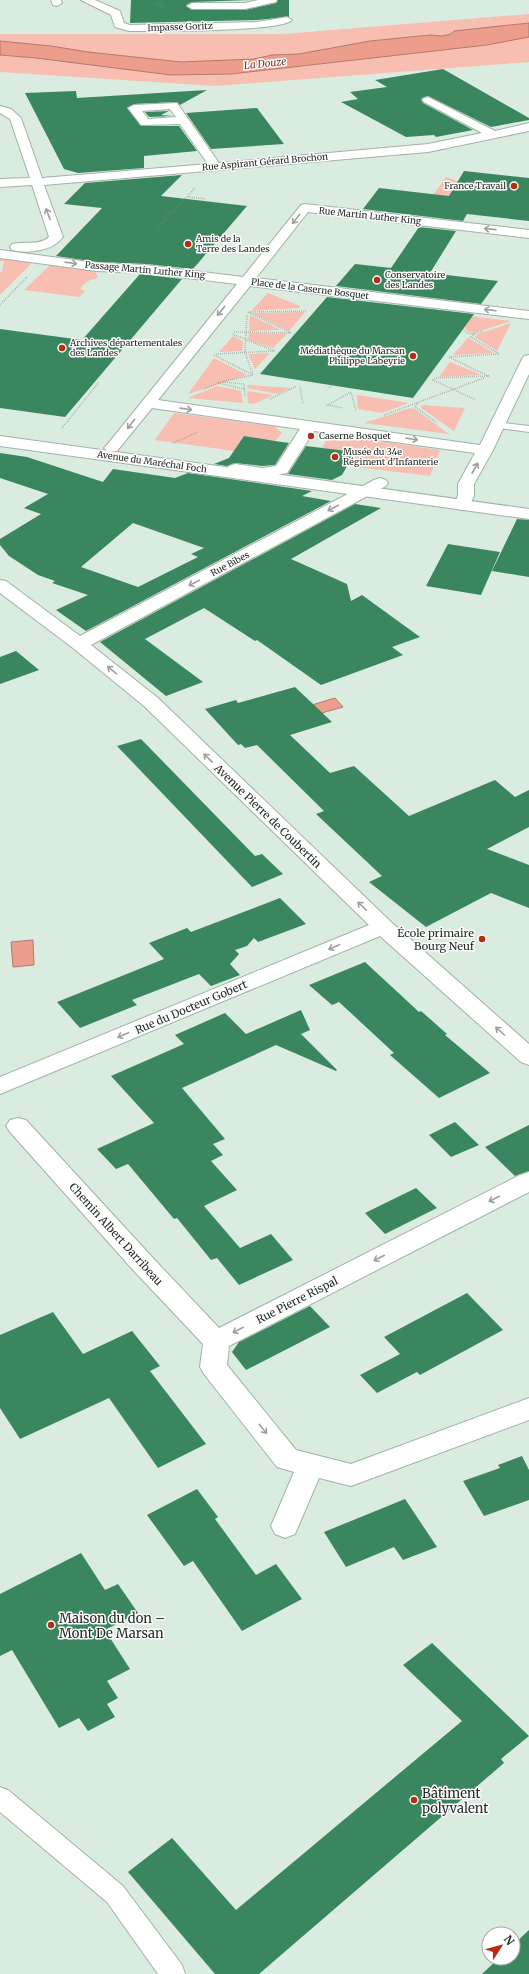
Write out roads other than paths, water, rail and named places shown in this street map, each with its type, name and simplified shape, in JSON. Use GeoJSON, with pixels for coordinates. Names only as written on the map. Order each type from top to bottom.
{"type":"FeatureCollection","features":[{"type":"Feature","properties":{"kind":"street","name":"Impasse Goritz"},"geometry":{"type":"LineString","coordinates":[[86,0],[116,13],[119,25],[129,28],[257,25],[287,20]]}},
{"type":"Feature","properties":{"kind":"street"},"geometry":{"type":"LineString","coordinates":[[192,6],[245,6],[272,0]]}},
{"type":"Feature","properties":{"kind":"street"},"geometry":{"type":"LineString","coordinates":[[428,100],[492,134]]}},
{"type":"Feature","properties":{"kind":"street"},"geometry":{"type":"LineString","coordinates":[[0,109],[7,111],[15,118],[56,237],[49,244],[0,247]]}},
{"type":"Feature","properties":{"kind":"street"},"geometry":{"type":"LineString","coordinates":[[183,120],[216,166]]}},
{"type":"Feature","properties":{"kind":"street","name":"Rue Aspirant Gérard Brochon"},"geometry":{"type":"LineString","coordinates":[[0,183],[36,182],[428,148],[529,127]]}},
{"type":"Feature","properties":{"kind":"street","name":"Rue Martin Luther King"},"geometry":{"type":"LineString","coordinates":[[245,281],[305,208],[529,234]]}},
{"type":"Feature","properties":{"kind":"street","name":"Passage Martin Luther King"},"geometry":{"type":"LineString","coordinates":[[0,254],[97,267],[146,268],[245,281]]}},
{"type":"Feature","properties":{"kind":"street","name":"Place de la Caserne Bosquet"},"geometry":{"type":"LineString","coordinates":[[112,448],[245,281],[529,315]]}},
{"type":"Feature","properties":{"kind":"street"},"geometry":{"type":"LineString","coordinates":[[464,500],[466,484],[485,450],[529,359]]}},
{"type":"Feature","properties":{"kind":"street"},"geometry":{"type":"LineString","coordinates":[[148,403],[485,450]]}},
{"type":"Feature","properties":{"kind":"street"},"geometry":{"type":"LineString","coordinates":[[128,459],[146,458],[262,473],[281,470],[310,425]]}},
{"type":"Feature","properties":{"kind":"street","name":"Avenue du Maréchal Foch"},"geometry":{"type":"LineString","coordinates":[[0,432],[281,470],[373,487],[464,500],[529,505]]}},
{"type":"Feature","properties":{"kind":"street","name":"Avenue du Maréchal Foch"},"geometry":{"type":"LineString","coordinates":[[0,440],[128,459],[303,482],[373,487]]}},
{"type":"Feature","properties":{"kind":"street","name":"Avenue du Maréchal Foch"},"geometry":{"type":"LineString","coordinates":[[281,470],[303,482]]}},
{"type":"Feature","properties":{"kind":"street","name":"Rue Bibes"},"geometry":{"type":"LineString","coordinates":[[79,644],[373,487]]}},
{"type":"Feature","properties":{"kind":"street","name":"Avenue du Maréchal Foch"},"geometry":{"type":"LineString","coordinates":[[464,500],[529,514]]}},
{"type":"Feature","properties":{"kind":"street","name":"Avenue Pierre de Coubertin"},"geometry":{"type":"LineString","coordinates":[[0,585],[79,644],[151,702],[383,927],[529,1057]]}},
{"type":"Feature","properties":{"kind":"street","name":"Rue du Docteur Gobert"},"geometry":{"type":"LineString","coordinates":[[0,1086],[383,927]]}},
{"type":"Feature","properties":{"kind":"street","name":"Chemin Albert Darribeau"},"geometry":{"type":"LineString","coordinates":[[18,1126],[143,1264],[216,1341]]}},
{"type":"Feature","properties":{"kind":"street","name":"Rue Pierre Rispal"},"geometry":{"type":"LineString","coordinates":[[216,1341],[529,1181]]}},
{"type":"Feature","properties":{"kind":"street"},"geometry":{"type":"LineString","coordinates":[[216,1341],[213,1367],[287,1459],[351,1475],[529,1409]]}},
{"type":"Feature","properties":{"kind":"street"},"geometry":{"type":"LineString","coordinates":[[284,1526],[311,1465]]}},
{"type":"Feature","properties":{"kind":"lane"},"geometry":{"type":"LineString","coordinates":[[496,425],[529,429]]}},
{"type":"Feature","properties":{"kind":"lane"},"geometry":{"type":"LineString","coordinates":[[0,1798],[115,1894],[173,1974]]}},
{"type":"Feature","properties":{"kind":"water","name":"La Douze"},"geometry":{"type":"Polygon","coordinates":[[[529,23],[529,37],[487,45],[231,74],[171,75],[36,58],[0,55],[0,41],[181,62],[254,59],[272,55],[299,54],[370,41],[430,35],[442,36],[451,34],[454,31],[529,23]]]}},
{"type":"Feature","properties":{"kind":"water"},"geometry":{"type":"Polygon","coordinates":[[[335,698],[343,707],[311,716],[302,708],[335,698]]]}},
{"type":"Feature","properties":{"kind":"water"},"geometry":{"type":"Polygon","coordinates":[[[33,940],[34,965],[13,967],[11,942],[33,940]]]}},
{"type":"Feature","properties":{"kind":"place","name":"France Travail"},"geometry":{"type":"Point","coordinates":[514,186]}},
{"type":"Feature","properties":{"kind":"place","name":"Amis de la Terre des Landes"},"geometry":{"type":"Point","coordinates":[188,244]}},
{"type":"Feature","properties":{"kind":"place","name":"Conservatoire des Landes"},"geometry":{"type":"Point","coordinates":[377,280]}},
{"type":"Feature","properties":{"kind":"place","name":"Archives départementales des Landes"},"geometry":{"type":"Point","coordinates":[62,348]}},
{"type":"Feature","properties":{"kind":"place","name":"Médiathèque du Marsan Philippe Labeyrie"},"geometry":{"type":"Point","coordinates":[413,356]}},
{"type":"Feature","properties":{"kind":"place","name":"Caserne Bosquet"},"geometry":{"type":"Point","coordinates":[311,436]}},
{"type":"Feature","properties":{"kind":"place","name":"Musée du 34e Régiment d'Infanterie"},"geometry":{"type":"Point","coordinates":[335,457]}},
{"type":"Feature","properties":{"kind":"place","name":"École primaire Bourg Neuf"},"geometry":{"type":"Point","coordinates":[482,939]}},
{"type":"Feature","properties":{"kind":"place","name":"Maison du don – Mont De Marsan"},"geometry":{"type":"Point","coordinates":[51,1625]}},
{"type":"Feature","properties":{"kind":"place","name":"Bâtiment polyvalent"},"geometry":{"type":"Point","coordinates":[414,1800]}}]}
